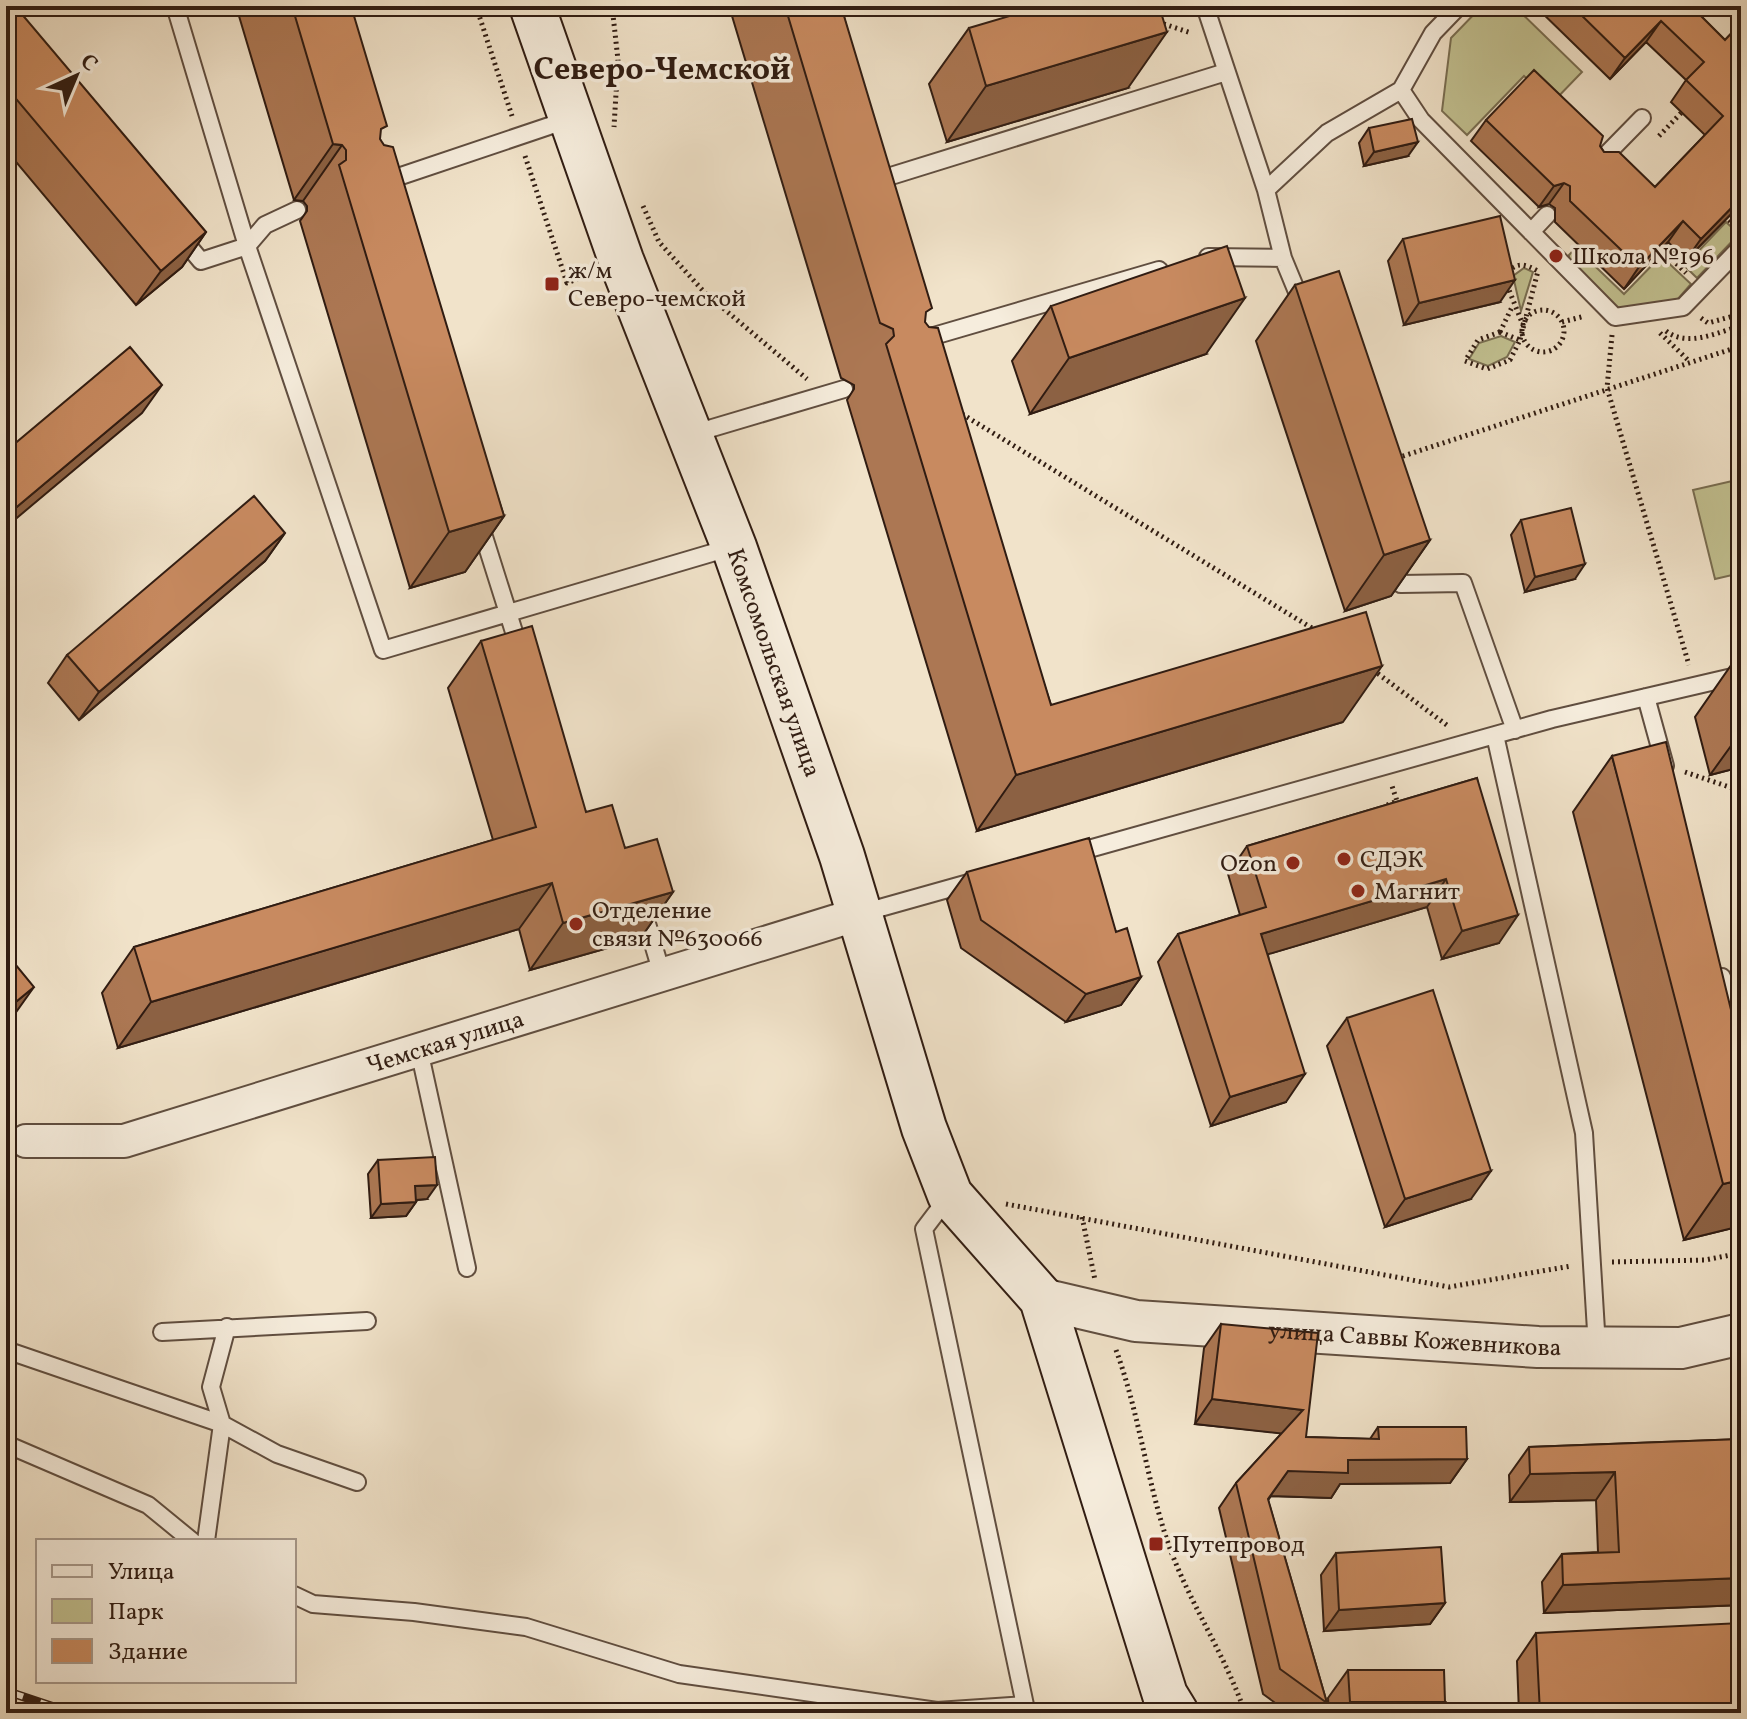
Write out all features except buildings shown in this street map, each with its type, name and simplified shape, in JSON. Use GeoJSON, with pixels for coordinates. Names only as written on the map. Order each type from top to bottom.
{"type":"FeatureCollection","features":[{"type":"Feature","properties":{"kind":"main road","name":"Комсомольская улица"},"geometry":{"type":"LineString","coordinates":[[532,6],[621,260],[734,547],[862,913],[924,1128],[950,1195],[1042,1299]]}},
{"type":"Feature","properties":{"kind":"main road"},"geometry":{"type":"LineString","coordinates":[[1042,1299],[1165,1695],[1176,1713]]}},
{"type":"Feature","properties":{"kind":"street","name":"Чемская улица"},"geometry":{"type":"LineString","coordinates":[[16,1139],[124,1141],[862,913]]}},
{"type":"Feature","properties":{"kind":"street","name":"улица Саввы Кожевникова"},"geometry":{"type":"LineString","coordinates":[[1042,1299],[1136,1321],[1538,1347],[1681,1348],[1741,1334]]}},
{"type":"Feature","properties":{"kind":"lane"},"geometry":{"type":"LineString","coordinates":[[175,6],[247,246],[383,650],[734,547]]}},
{"type":"Feature","properties":{"kind":"lane"},"geometry":{"type":"LineString","coordinates":[[1205,6],[1266,190],[1283,258],[1311,326]]}},
{"type":"Feature","properties":{"kind":"lane"},"geometry":{"type":"LineString","coordinates":[[1266,190],[1327,133],[1401,90],[1433,33],[1459,6]]}},
{"type":"Feature","properties":{"kind":"lane"},"geometry":{"type":"LineString","coordinates":[[877,180],[1226,72]]}},
{"type":"Feature","properties":{"kind":"lane"},"geometry":{"type":"LineString","coordinates":[[1401,90],[1421,120],[1615,317],[1683,307],[1741,247]]}},
{"type":"Feature","properties":{"kind":"lane"},"geometry":{"type":"LineString","coordinates":[[372,185],[571,118]]}},
{"type":"Feature","properties":{"kind":"lane"},"geometry":{"type":"LineString","coordinates":[[1596,165],[1642,118]]}},
{"type":"Feature","properties":{"kind":"lane"},"geometry":{"type":"LineString","coordinates":[[172,226],[201,261],[247,246],[265,225],[297,210]]}},
{"type":"Feature","properties":{"kind":"lane"},"geometry":{"type":"LineString","coordinates":[[1531,232],[1547,215]]}},
{"type":"Feature","properties":{"kind":"lane"},"geometry":{"type":"LineString","coordinates":[[925,362],[918,333],[1202,257],[1283,258]]}},
{"type":"Feature","properties":{"kind":"lane"},"geometry":{"type":"LineString","coordinates":[[689,434],[844,389]]}},
{"type":"Feature","properties":{"kind":"lane"},"geometry":{"type":"LineString","coordinates":[[476,510],[526,672]]}},
{"type":"Feature","properties":{"kind":"lane"},"geometry":{"type":"LineString","coordinates":[[1387,541],[1401,584],[1463,583],[1515,730]]}},
{"type":"Feature","properties":{"kind":"lane"},"geometry":{"type":"LineString","coordinates":[[1056,858],[1495,735],[1741,675]]}},
{"type":"Feature","properties":{"kind":"lane"},"geometry":{"type":"LineString","coordinates":[[1646,697],[1667,773]]}},
{"type":"Feature","properties":{"kind":"lane"},"geometry":{"type":"LineString","coordinates":[[1495,735],[1584,1133],[1597,1348]]}},
{"type":"Feature","properties":{"kind":"lane"},"geometry":{"type":"LineString","coordinates":[[862,913],[996,875]]}},
{"type":"Feature","properties":{"kind":"lane"},"geometry":{"type":"LineString","coordinates":[[639,899],[662,974]]}},
{"type":"Feature","properties":{"kind":"lane"},"geometry":{"type":"LineString","coordinates":[[1717,957],[1741,1045]]}},
{"type":"Feature","properties":{"kind":"lane"},"geometry":{"type":"LineString","coordinates":[[419,1050],[467,1268]]}},
{"type":"Feature","properties":{"kind":"lane"},"geometry":{"type":"LineString","coordinates":[[296,1596],[313,1604],[414,1612],[526,1627],[679,1674],[937,1711],[1025,1705],[924,1229],[950,1195]]}},
{"type":"Feature","properties":{"kind":"lane"},"geometry":{"type":"LineString","coordinates":[[162,1332],[367,1321]]}},
{"type":"Feature","properties":{"kind":"lane"},"geometry":{"type":"LineString","coordinates":[[206,1539],[222,1424],[211,1387],[227,1327]]}},
{"type":"Feature","properties":{"kind":"lane"},"geometry":{"type":"LineString","coordinates":[[6,1350],[222,1424],[277,1454],[357,1482]]}},
{"type":"Feature","properties":{"kind":"lane"},"geometry":{"type":"LineString","coordinates":[[6,1444],[148,1505],[190,1539]]}},
{"type":"Feature","properties":{"kind":"path"},"geometry":{"type":"LineString","coordinates":[[612,6],[618,60],[613,136]]}},
{"type":"Feature","properties":{"kind":"path"},"geometry":{"type":"LineString","coordinates":[[1157,21],[1216,42]]}},
{"type":"Feature","properties":{"kind":"path"},"geometry":{"type":"LineString","coordinates":[[659,242],[705,293],[825,395]]}},
{"type":"Feature","properties":{"kind":"path"},"geometry":{"type":"LineString","coordinates":[[1655,243],[1701,288]]}},
{"type":"Feature","properties":{"kind":"path"},"geometry":{"type":"LineString","coordinates":[[1520,340],[1500,332],[1478,340],[1465,361],[1487,369],[1510,360],[1520,340],[1523,325],[1538,271],[1524,264],[1514,266],[1507,272],[1505,281],[1523,325],[1523,338],[1538,352],[1556,348],[1564,336],[1562,322],[1545,310],[1532,313],[1523,325]]}},
{"type":"Feature","properties":{"kind":"path"},"geometry":{"type":"LineString","coordinates":[[1500,332],[1514,305]]}},
{"type":"Feature","properties":{"kind":"path"},"geometry":{"type":"LineString","coordinates":[[1683,307],[1708,323],[1741,314]]}},
{"type":"Feature","properties":{"kind":"path"},"geometry":{"type":"LineString","coordinates":[[1644,313],[1677,339],[1687,340],[1741,326]]}},
{"type":"Feature","properties":{"kind":"path"},"geometry":{"type":"LineString","coordinates":[[1666,338],[1689,361]]}},
{"type":"Feature","properties":{"kind":"path"},"geometry":{"type":"LineString","coordinates":[[1394,459],[1741,346]]}},
{"type":"Feature","properties":{"kind":"path"},"geometry":{"type":"LineString","coordinates":[[1609,361],[1607,388],[1695,686]]}},
{"type":"Feature","properties":{"kind":"path"},"geometry":{"type":"LineString","coordinates":[[950,407],[1316,630]]}},
{"type":"Feature","properties":{"kind":"path"},"geometry":{"type":"LineString","coordinates":[[1368,667],[1471,742]]}},
{"type":"Feature","properties":{"kind":"path"},"geometry":{"type":"LineString","coordinates":[[1667,773],[1741,791]]}},
{"type":"Feature","properties":{"kind":"path"},"geometry":{"type":"LineString","coordinates":[[1383,806],[1397,801]]}},
{"type":"Feature","properties":{"kind":"path"},"geometry":{"type":"LineString","coordinates":[[950,1195],[1449,1287],[1592,1262],[1705,1260],[1741,1253]]}},
{"type":"Feature","properties":{"kind":"path"},"geometry":{"type":"LineString","coordinates":[[1082,1217],[1102,1313],[1126,1378],[1165,1534],[1192,1605],[1234,1682],[1245,1713]]}},
{"type":"Feature","properties":{"kind":"green space"},"geometry":{"type":"Polygon","coordinates":[[[1482,6],[1514,6],[1582,72],[1552,103],[1524,76],[1467,135],[1442,111],[1451,38],[1482,6]]]}},
{"type":"Feature","properties":{"kind":"green space"},"geometry":{"type":"Polygon","coordinates":[[[1726,222],[1739,234],[1697,278],[1663,245],[1665,243],[1687,263],[1726,222]]]}},
{"type":"Feature","properties":{"kind":"green space"},"geometry":{"type":"Polygon","coordinates":[[[1576,248],[1624,294],[1661,256],[1691,284],[1677,300],[1617,309],[1569,262],[1569,255],[1576,248]]]}},
{"type":"Feature","properties":{"kind":"green space"},"geometry":{"type":"Polygon","coordinates":[[[1524,268],[1533,272],[1521,311],[1513,276],[1524,268]]]}},
{"type":"Feature","properties":{"kind":"green space"},"geometry":{"type":"Polygon","coordinates":[[[1501,336],[1515,342],[1507,357],[1488,366],[1469,359],[1479,343],[1501,336]]]}},
{"type":"Feature","properties":{"kind":"green space"},"geometry":{"type":"Polygon","coordinates":[[[1741,479],[1741,573],[1715,579],[1693,490],[1741,479]]]}},
{"type":"Feature","properties":{"kind":"railway"},"geometry":{"type":"LineString","coordinates":[[6,1691],[72,1713]]}},
{"type":"Feature","properties":{"kind":"place","name":"Школа №196"},"geometry":{"type":"Point","coordinates":[1556,256]}},
{"type":"Feature","properties":{"kind":"place","name":"ж/м Северо-чемской"},"geometry":{"type":"Point","coordinates":[552,284]}},
{"type":"Feature","properties":{"kind":"place","name":"СДЭК"},"geometry":{"type":"Point","coordinates":[1344,859]}},
{"type":"Feature","properties":{"kind":"place","name":"Ozon"},"geometry":{"type":"Point","coordinates":[1293,863]}},
{"type":"Feature","properties":{"kind":"place","name":"Магнит"},"geometry":{"type":"Point","coordinates":[1358,891]}},
{"type":"Feature","properties":{"kind":"place","name":"Отделение связи №630066"},"geometry":{"type":"Point","coordinates":[576,924]}},
{"type":"Feature","properties":{"kind":"place","name":"Путепровод"},"geometry":{"type":"Point","coordinates":[1156,1544]}},
{"type":"Feature","properties":{"kind":"district","name":"Северо-Чемской"},"geometry":{"type":"Point","coordinates":[662,68]}}]}
